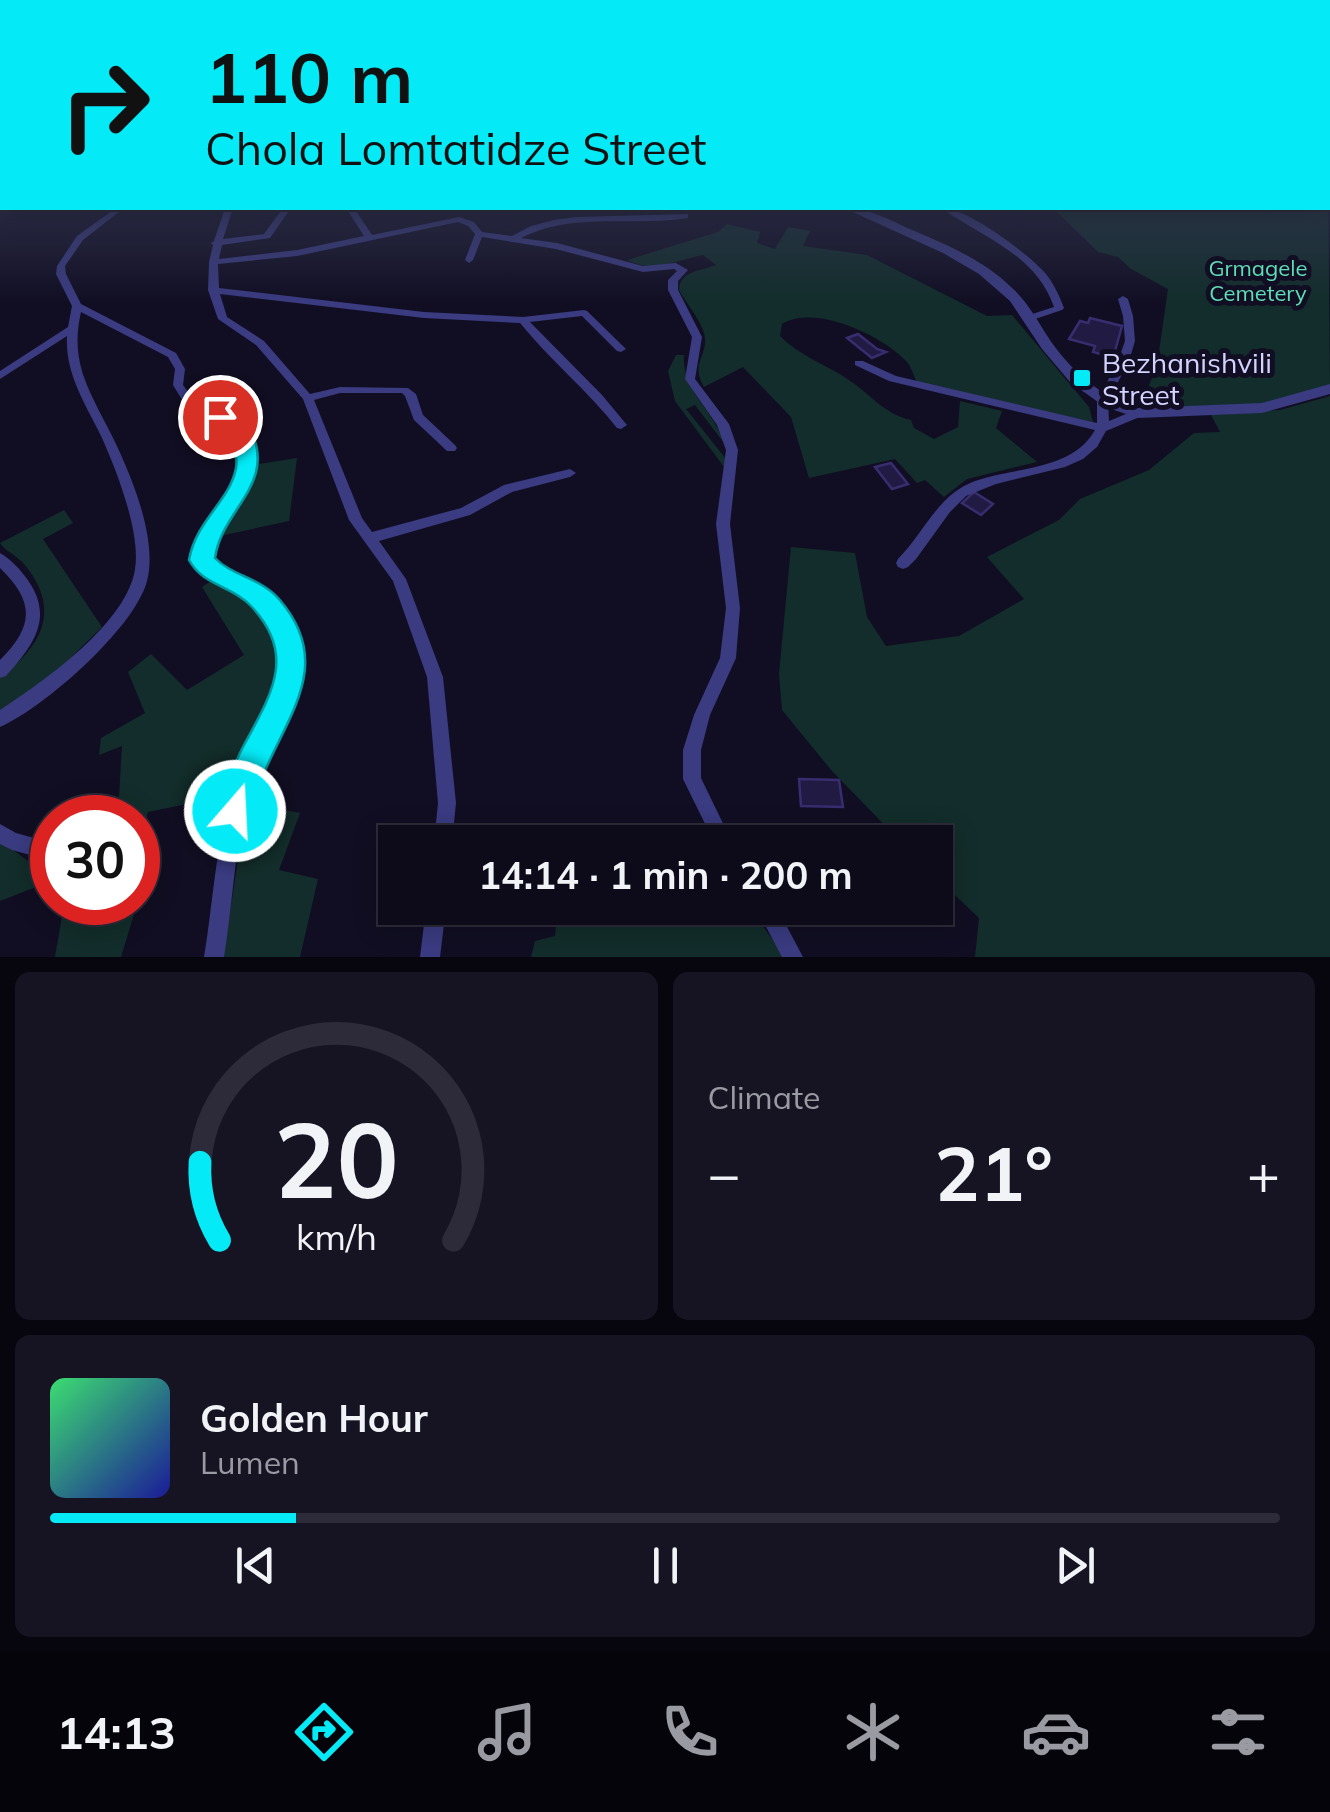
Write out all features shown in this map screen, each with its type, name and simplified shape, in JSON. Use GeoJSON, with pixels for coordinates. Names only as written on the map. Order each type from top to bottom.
{"type":"FeatureCollection","features":[{"type":"Feature","properties":{"kind":"street"},"geometry":{"type":"LineString","coordinates":[[111,215],[80,238],[61,266],[61,274],[77,306],[172,355],[180,369],[178,386],[188,400],[242,433],[247,446],[245,476],[206,538],[202,560],[210,570],[252,590],[272,610],[289,644],[291,674],[281,711],[254,758],[235,811],[214,957]]}},
{"type":"Feature","properties":{"kind":"street"},"geometry":{"type":"LineString","coordinates":[[226,215],[213,262],[213,290],[223,319],[260,343],[308,398],[356,520],[399,578],[435,678],[447,803],[445,825]]}},
{"type":"Feature","properties":{"kind":"street"},"geometry":{"type":"LineString","coordinates":[[215,244],[267,236],[281,215]]}},
{"type":"Feature","properties":{"kind":"street"},"geometry":{"type":"LineString","coordinates":[[354,215],[370,239]]}},
{"type":"Feature","properties":{"kind":"street"},"geometry":{"type":"LineString","coordinates":[[460,215],[479,234],[515,238],[643,269],[682,268],[683,272],[673,280],[673,290],[697,337],[690,379],[723,424],[733,464],[723,524],[732,608],[728,658],[702,715],[692,750],[692,780],[714,825]]}},
{"type":"Feature","properties":{"kind":"street"},"geometry":{"type":"LineString","coordinates":[[864,215],[975,266],[1013,295],[1048,348],[1101,401],[1138,413],[1262,408],[1330,390]]}},
{"type":"Feature","properties":{"kind":"street"},"geometry":{"type":"LineString","coordinates":[[957,215],[993,234],[1045,280],[1059,308],[1029,318]]}},
{"type":"Feature","properties":{"kind":"street"},"geometry":{"type":"LineString","coordinates":[[515,238],[563,218],[639,221],[685,216]]}},
{"type":"Feature","properties":{"kind":"street"},"geometry":{"type":"LineString","coordinates":[[213,262],[296,253],[460,219]]}},
{"type":"Feature","properties":{"kind":"street"},"geometry":{"type":"LineString","coordinates":[[469,260],[479,234]]}},
{"type":"Feature","properties":{"kind":"street"},"geometry":{"type":"LineString","coordinates":[[213,290],[318,305],[523,320],[584,312],[621,349]]}},
{"type":"Feature","properties":{"kind":"street"},"geometry":{"type":"LineString","coordinates":[[1102,428],[1101,401],[1122,369],[1132,344],[1123,299]]}},
{"type":"Feature","properties":{"kind":"street"},"geometry":{"type":"LineString","coordinates":[[0,720],[43,691],[109,628],[136,592],[143,567],[125,482],[104,430],[80,389],[70,355],[70,329],[77,306]]}},
{"type":"Feature","properties":{"kind":"street"},"geometry":{"type":"LineString","coordinates":[[523,320],[568,371],[601,398],[621,425]]}},
{"type":"Feature","properties":{"kind":"street"},"geometry":{"type":"LineString","coordinates":[[0,376],[70,329]]}},
{"type":"Feature","properties":{"kind":"street"},"geometry":{"type":"LineString","coordinates":[[859,363],[892,380],[1102,428]]}},
{"type":"Feature","properties":{"kind":"street"},"geometry":{"type":"LineString","coordinates":[[308,398],[340,390],[404,390],[410,394],[418,418],[451,448]]}},
{"type":"Feature","properties":{"kind":"street"},"geometry":{"type":"LineString","coordinates":[[902,563],[921,547],[956,497],[974,485],[1046,469],[1086,451],[1102,428],[1138,413]]}},
{"type":"Feature","properties":{"kind":"street"},"geometry":{"type":"LineString","coordinates":[[369,538],[465,512],[508,488],[570,473]]}},
{"type":"Feature","properties":{"kind":"street"},"geometry":{"type":"LineString","coordinates":[[0,559],[28,590],[36,607],[34,626],[26,642],[0,671]]}},
{"type":"Feature","properties":{"kind":"street"},"geometry":{"type":"LineString","coordinates":[[0,833],[30,846]]}},
{"type":"Feature","properties":{"kind":"street"},"geometry":{"type":"LineString","coordinates":[[430,957],[434,925]]}},
{"type":"Feature","properties":{"kind":"street"},"geometry":{"type":"LineString","coordinates":[[775,925],[793,957]]}},
{"type":"Feature","properties":{"kind":"green space","name":"Grmagele Cemetery"},"geometry":{"type":"Polygon","coordinates":[[[1060,215],[1328,215],[1330,389],[1294,401],[1138,413],[1157,365],[1168,289],[1131,269],[1118,257],[1098,252],[1060,215]]]}},
{"type":"Feature","properties":{"kind":"green space"},"geometry":{"type":"Polygon","coordinates":[[[727,224],[760,232],[757,243],[775,249],[788,227],[810,231],[803,246],[867,255],[987,316],[1012,315],[1089,407],[1093,422],[917,383],[906,361],[881,341],[829,320],[796,319],[782,324],[780,336],[855,384],[884,408],[911,420],[914,428],[934,439],[958,427],[960,401],[1002,411],[996,428],[1037,462],[967,479],[944,497],[925,480],[917,483],[895,459],[809,478],[791,417],[743,367],[704,387],[700,378],[704,333],[679,290],[687,275],[716,265],[703,255],[656,266],[627,260],[718,232],[727,224]]]}},
{"type":"Feature","properties":{"kind":"green space"},"geometry":{"type":"Polygon","coordinates":[[[676,355],[684,355],[684,368],[693,390],[724,443],[695,405],[686,409],[726,459],[727,471],[675,401],[668,371],[676,355]]]}},
{"type":"Feature","properties":{"kind":"green space"},"geometry":{"type":"Polygon","coordinates":[[[1330,396],[1330,957],[975,957],[979,918],[953,893],[953,825],[884,825],[832,771],[782,710],[779,674],[791,547],[855,553],[867,617],[886,646],[959,636],[1024,599],[987,557],[1059,520],[1080,499],[1149,470],[1194,433],[1220,432],[1210,413],[1280,410],[1330,396]]]}},
{"type":"Feature","properties":{"kind":"green space"},"geometry":{"type":"Polygon","coordinates":[[[297,458],[289,521],[220,536],[259,464],[297,458]]]}},
{"type":"Feature","properties":{"kind":"green space"},"geometry":{"type":"Polygon","coordinates":[[[64,510],[73,523],[43,539],[102,627],[44,684],[0,715],[0,677],[36,639],[44,611],[35,580],[0,543],[64,510]]]}},
{"type":"Feature","properties":{"kind":"green space"},"geometry":{"type":"Polygon","coordinates":[[[211,581],[246,596],[266,611],[276,638],[278,697],[246,755],[231,795],[160,810],[160,795],[119,795],[122,746],[99,755],[101,738],[145,713],[128,672],[151,654],[187,690],[244,655],[202,587],[211,581]]]}},
{"type":"Feature","properties":{"kind":"green space"},"geometry":{"type":"Polygon","coordinates":[[[247,802],[300,813],[279,870],[318,879],[300,957],[223,957],[247,802]]]}},
{"type":"Feature","properties":{"kind":"green space"},"geometry":{"type":"Polygon","coordinates":[[[0,840],[30,863],[30,889],[0,901],[0,840]]]}},
{"type":"Feature","properties":{"kind":"green space"},"geometry":{"type":"Polygon","coordinates":[[[60,925],[131,925],[121,957],[55,957],[60,925]]]}},
{"type":"Feature","properties":{"kind":"green space"},"geometry":{"type":"Polygon","coordinates":[[[556,925],[762,925],[786,957],[531,957],[535,941],[555,936],[556,925]]]}},
{"type":"Feature","properties":{"kind":"building"},"geometry":{"type":"Polygon","coordinates":[[[1090,318],[1122,326],[1113,358],[1093,352],[1095,346],[1069,339],[1080,321],[1088,323],[1090,318]]]}},
{"type":"Feature","properties":{"kind":"building"},"geometry":{"type":"Polygon","coordinates":[[[858,334],[886,352],[872,358],[847,338],[858,334]]]}},
{"type":"Feature","properties":{"kind":"building"},"geometry":{"type":"Polygon","coordinates":[[[891,463],[908,484],[892,489],[875,467],[891,463]]]}},
{"type":"Feature","properties":{"kind":"building"},"geometry":{"type":"Polygon","coordinates":[[[974,492],[993,504],[981,515],[962,503],[974,492]]]}},
{"type":"Feature","properties":{"kind":"building"},"geometry":{"type":"Polygon","coordinates":[[[799,779],[839,780],[843,807],[801,806],[799,779]]]}},
{"type":"Feature","properties":{"kind":"place","name":"Bezhanishvili Street"},"geometry":{"type":"Point","coordinates":[1082,378]}},
{"type":"Feature","properties":{"kind":"route"},"geometry":{"type":"LineString","coordinates":[[220,417],[242,433],[248,465],[241,486],[206,538],[202,560],[210,570],[252,590],[272,610],[289,644],[291,674],[281,711],[254,758],[235,811]]}}]}
